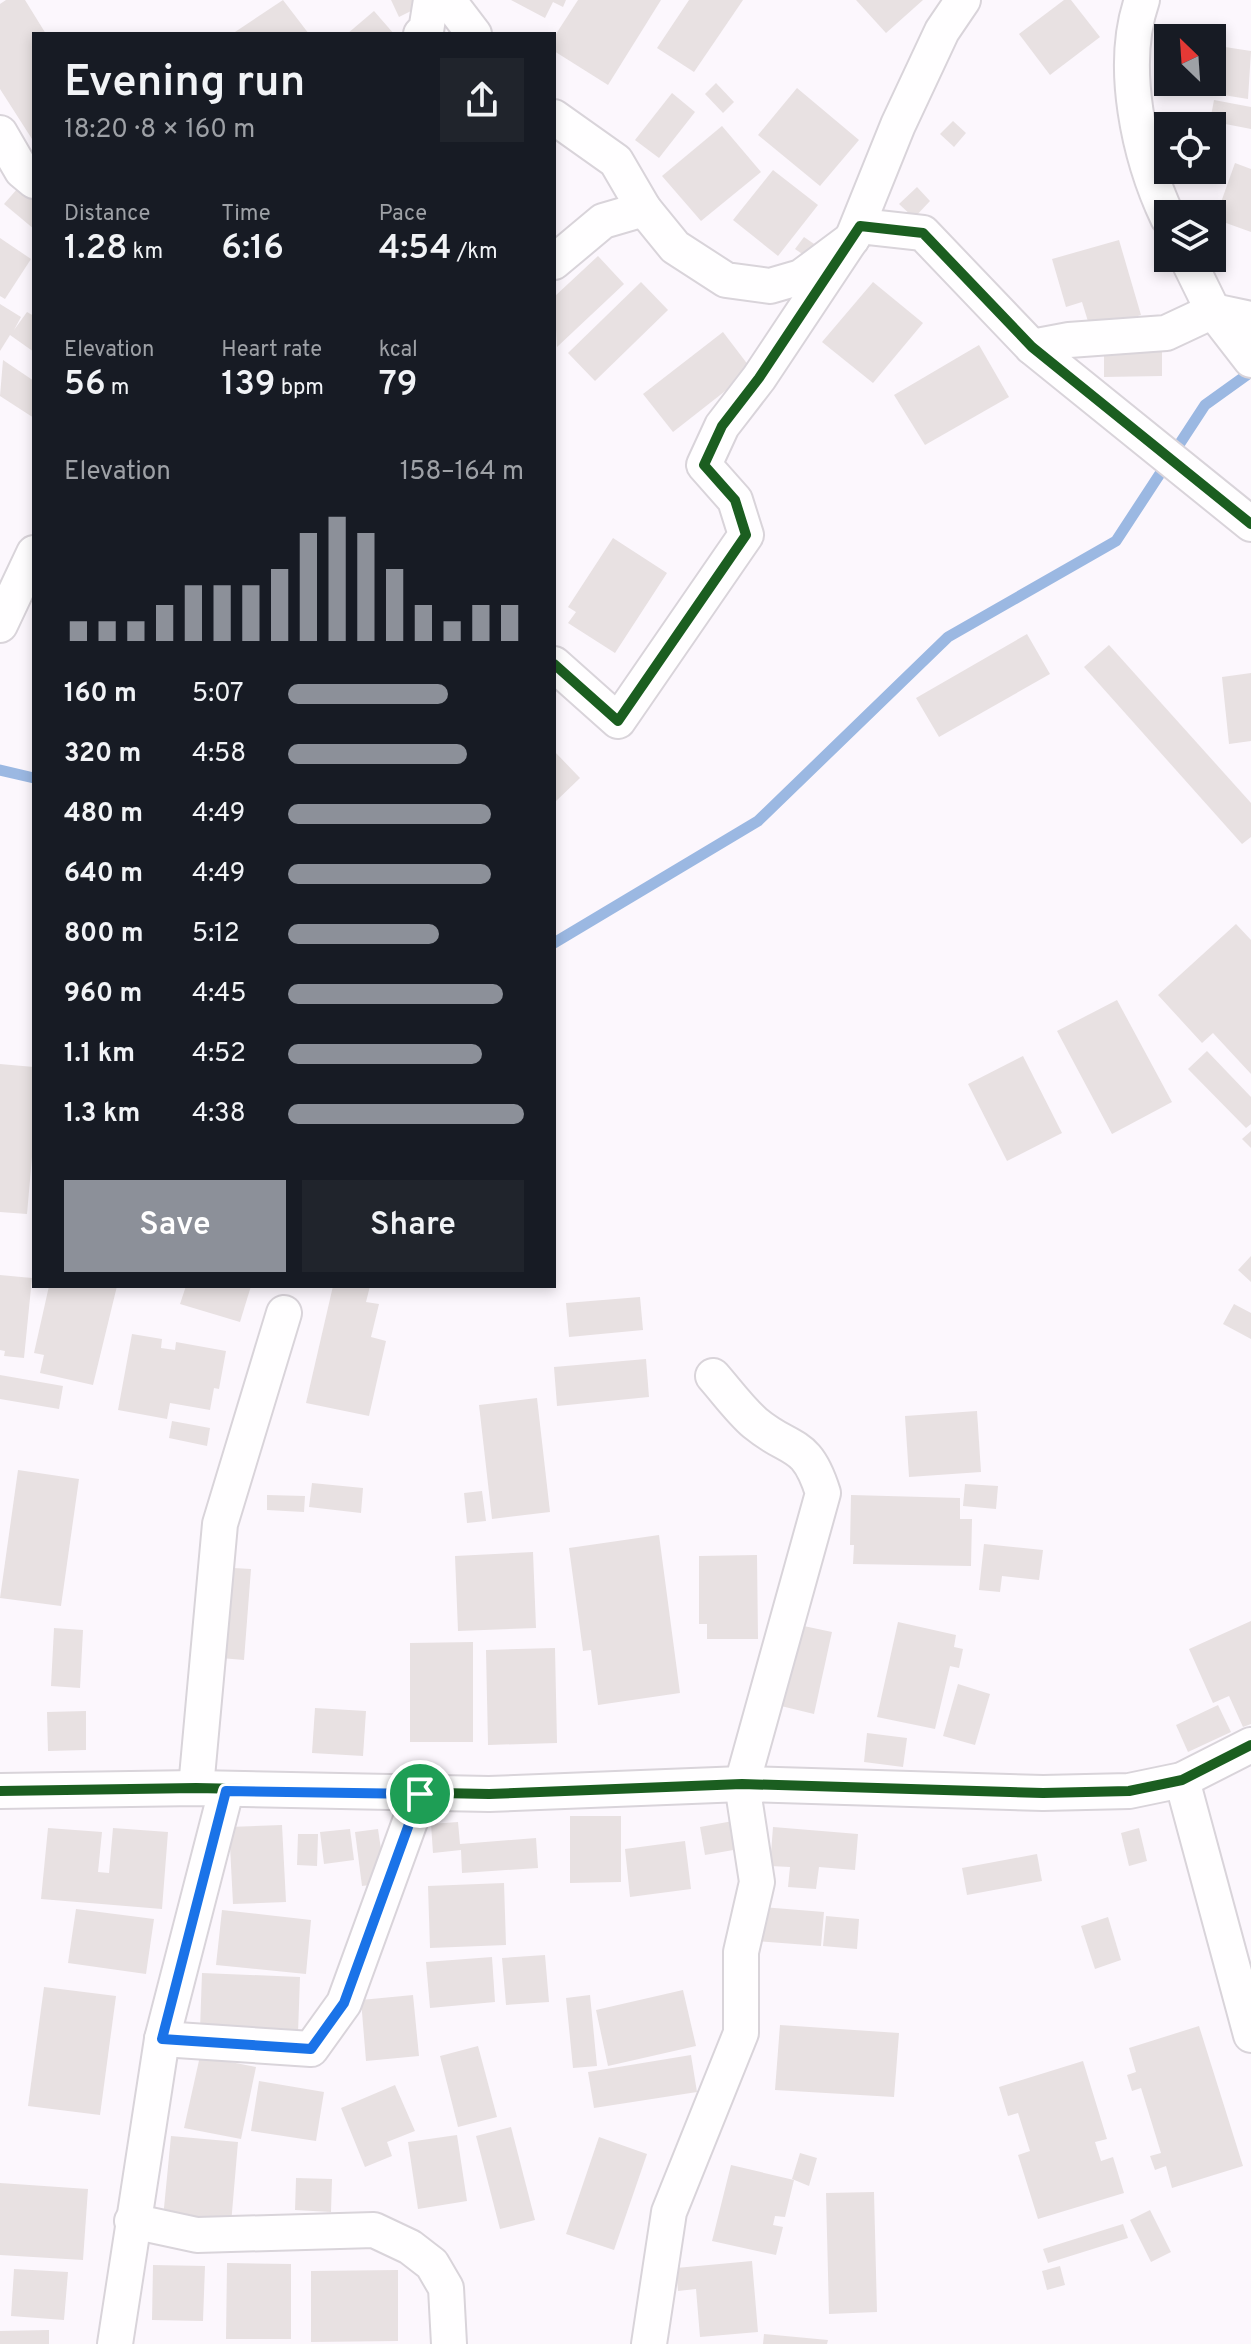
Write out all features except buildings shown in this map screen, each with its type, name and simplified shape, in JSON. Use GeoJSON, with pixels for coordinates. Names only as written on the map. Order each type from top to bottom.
{"type":"FeatureCollection","features":[{"type":"Feature","properties":{"kind":"street"},"geometry":{"type":"LineString","coordinates":[[424,32],[431,0]]}},
{"type":"Feature","properties":{"kind":"street"},"geometry":{"type":"LineString","coordinates":[[448,0],[472,32]]}},
{"type":"Feature","properties":{"kind":"street"},"geometry":{"type":"LineString","coordinates":[[556,118],[616,161],[644,209],[675,247],[726,280],[770,286],[801,277],[852,239],[898,125],[942,31],[963,0]]}},
{"type":"Feature","properties":{"kind":"street"},"geometry":{"type":"LineString","coordinates":[[1140,1],[1131,83],[1151,182],[1160,200]]}},
{"type":"Feature","properties":{"kind":"street"},"geometry":{"type":"LineString","coordinates":[[0,133],[22,171],[32,179]]}},
{"type":"Feature","properties":{"kind":"street"},"geometry":{"type":"LineString","coordinates":[[556,260],[603,221],[644,209]]}},
{"type":"Feature","properties":{"kind":"street"},"geometry":{"type":"LineString","coordinates":[[556,666],[618,721],[746,535],[735,500],[704,465],[722,426],[759,378],[860,226],[923,233],[1032,347],[1251,524]]}},
{"type":"Feature","properties":{"kind":"street"},"geometry":{"type":"LineString","coordinates":[[1194,272],[1213,311],[1251,360]]}},
{"type":"Feature","properties":{"kind":"street"},"geometry":{"type":"LineString","coordinates":[[1032,347],[1069,340],[1166,333],[1213,311],[1251,319]]}},
{"type":"Feature","properties":{"kind":"street"},"geometry":{"type":"LineString","coordinates":[[0,625],[32,557]]}},
{"type":"Feature","properties":{"kind":"street"},"geometry":{"type":"LineString","coordinates":[[115,2344],[162,2039],[211,1789],[220,1524],[284,1313]]}},
{"type":"Feature","properties":{"kind":"street"},"geometry":{"type":"LineString","coordinates":[[649,2344],[669,2212],[741,2033],[741,1952],[757,1882],[742,1784],[823,1493],[815,1469],[799,1447],[756,1424],[713,1376]]}},
{"type":"Feature","properties":{"kind":"street"},"geometry":{"type":"LineString","coordinates":[[0,1791],[211,1789],[489,1794],[742,1784],[1043,1793],[1129,1791],[1182,1780],[1251,1745]]}},
{"type":"Feature","properties":{"kind":"street"},"geometry":{"type":"LineString","coordinates":[[1182,1780],[1251,2035]]}},
{"type":"Feature","properties":{"kind":"street"},"geometry":{"type":"LineString","coordinates":[[162,2039],[311,2049],[344,2003],[420,1794]]}},
{"type":"Feature","properties":{"kind":"street"},"geometry":{"type":"LineString","coordinates":[[132,2221],[197,2235],[374,2230],[410,2247],[432,2264],[446,2288],[449,2344]]}},
{"type":"Feature","properties":{"kind":"waterway"},"geometry":{"type":"LineString","coordinates":[[556,942],[758,821],[948,637],[1116,541],[1205,405],[1251,372]]}},
{"type":"Feature","properties":{"kind":"waterway"},"geometry":{"type":"LineString","coordinates":[[0,770],[32,778]]}},
{"type":"Feature","properties":{"kind":"cycle path"},"geometry":{"type":"LineString","coordinates":[[556,666],[618,721],[746,535],[735,500],[704,465],[722,426],[759,378],[860,226],[923,233],[1032,347],[1251,524]]}},
{"type":"Feature","properties":{"kind":"cycle path"},"geometry":{"type":"LineString","coordinates":[[0,1791],[196,1788],[489,1794],[742,1784],[1043,1793],[1129,1791],[1182,1780],[1251,1745]]}},
{"type":"Feature","properties":{"kind":"route"},"geometry":{"type":"LineString","coordinates":[[226,1791],[420,1794],[344,2003],[311,2049],[162,2039],[226,1791]]}}]}
